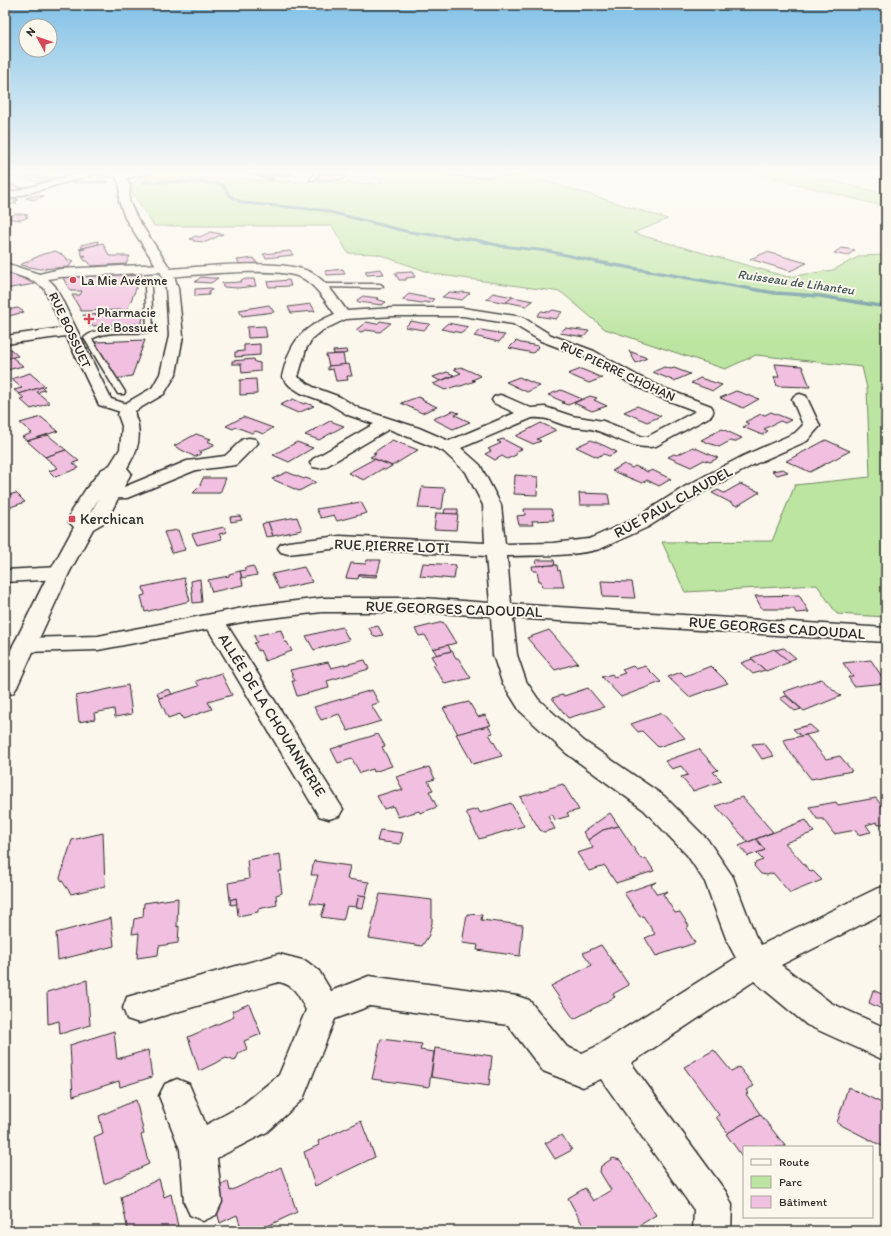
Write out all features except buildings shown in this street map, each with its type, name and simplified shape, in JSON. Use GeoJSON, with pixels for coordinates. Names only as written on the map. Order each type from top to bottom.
{"type":"FeatureCollection","features":[{"type":"Feature","properties":{"kind":"street"},"geometry":{"type":"LineString","coordinates":[[85,525],[79,522],[81,511],[107,474],[117,469],[129,449],[130,426],[126,415],[134,405],[158,391],[168,374],[176,336],[172,288],[165,271],[138,229]]}},
{"type":"Feature","properties":{"kind":"street","name":"RUE BOSSUET"},"geometry":{"type":"LineString","coordinates":[[5,267],[38,278],[50,286],[105,402],[134,405]]}},
{"type":"Feature","properties":{"kind":"street"},"geometry":{"type":"LineString","coordinates":[[38,278],[60,272],[253,269],[290,271],[308,276],[319,286],[343,315],[317,327],[305,338],[292,364],[290,377],[295,383],[307,390],[334,400],[354,412],[413,432],[449,447],[474,469],[492,505],[505,655],[514,682],[529,705],[575,748],[654,803],[697,847],[718,876],[742,941],[755,963],[820,1014],[886,1045]]}},
{"type":"Feature","properties":{"kind":"street","name":"RUE PIERRE CHOHAN"},"geometry":{"type":"LineString","coordinates":[[343,315],[393,312],[463,312],[517,320],[546,338],[589,354],[660,392],[705,409],[705,413],[650,442],[641,442],[597,425],[569,422],[545,412],[529,413],[449,447]]}},
{"type":"Feature","properties":{"kind":"street"},"geometry":{"type":"LineString","coordinates":[[5,340],[71,331]]}},
{"type":"Feature","properties":{"kind":"street","name":"RUE PAUL CLAUDEL"},"geometry":{"type":"LineString","coordinates":[[495,550],[553,549],[593,546],[640,523],[693,490],[749,460],[801,437],[812,426],[800,399]]}},
{"type":"Feature","properties":{"kind":"street","name":"RUE PIERRE CHOHAN"},"geometry":{"type":"LineString","coordinates":[[500,400],[529,413]]}},
{"type":"Feature","properties":{"kind":"street"},"geometry":{"type":"LineString","coordinates":[[319,463],[386,424]]}},
{"type":"Feature","properties":{"kind":"street"},"geometry":{"type":"LineString","coordinates":[[93,492],[128,492],[193,465],[230,461],[249,443]]}},
{"type":"Feature","properties":{"kind":"street"},"geometry":{"type":"LineString","coordinates":[[5,687],[59,573],[85,525],[98,518],[122,473],[117,469]]}},
{"type":"Feature","properties":{"kind":"street","name":"RUE PIERRE LOTI"},"geometry":{"type":"LineString","coordinates":[[288,548],[340,542],[495,550]]}},
{"type":"Feature","properties":{"kind":"street"},"geometry":{"type":"LineString","coordinates":[[5,576],[59,573]]}},
{"type":"Feature","properties":{"kind":"street","name":"RUE GEORGES CADOUDAL"},"geometry":{"type":"LineString","coordinates":[[24,645],[98,643],[253,613],[322,605],[422,605],[886,635]]}},
{"type":"Feature","properties":{"kind":"street","name":"ALLÉE DE LA CHOUANNERIE"},"geometry":{"type":"LineString","coordinates":[[214,620],[329,809]]}},
{"type":"Feature","properties":{"kind":"street"},"geometry":{"type":"LineString","coordinates":[[198,1149],[254,1119],[291,1087],[322,1009],[369,991],[517,1011],[555,1059],[583,1070],[607,1059],[755,963],[886,898]]}},
{"type":"Feature","properties":{"kind":"street"},"geometry":{"type":"LineString","coordinates":[[139,1008],[279,968],[295,971],[308,981],[322,1009]]}},
{"type":"Feature","properties":{"kind":"street"},"geometry":{"type":"LineString","coordinates":[[607,1059],[713,1205],[712,1231]]}},
{"type":"Feature","properties":{"kind":"street"},"geometry":{"type":"LineString","coordinates":[[177,1096],[198,1149],[203,1202]]}},
{"type":"Feature","properties":{"kind":"lane"},"geometry":{"type":"LineString","coordinates":[[319,286],[380,286]]}},
{"type":"Feature","properties":{"kind":"lane"},"geometry":{"type":"LineString","coordinates":[[121,392],[112,382],[110,374],[88,338],[94,334],[107,332],[150,330],[148,288]]}},
{"type":"Feature","properties":{"kind":"green space"},"geometry":{"type":"Polygon","coordinates":[[[334,229],[644,229],[633,233],[788,277],[833,270],[860,256],[886,255],[886,617],[837,614],[817,585],[685,592],[662,542],[772,541],[795,485],[870,477],[867,388],[862,367],[756,355],[725,369],[605,329],[561,292],[434,274],[377,254],[348,253],[334,229]]]}},
{"type":"Feature","properties":{"kind":"waterway","name":"Ruisseau de Lihanteu"},"geometry":{"type":"LineString","coordinates":[[396,229],[409,232],[476,240],[501,246],[548,251],[599,262]]}},
{"type":"Feature","properties":{"kind":"waterway","name":"Ruisseau de Lihanteu"},"geometry":{"type":"LineString","coordinates":[[599,262],[775,293],[820,296],[886,307]]}},
{"type":"Feature","properties":{"kind":"place","name":"La Mie Avéenne"},"geometry":{"type":"Point","coordinates":[73,280]}},
{"type":"Feature","properties":{"kind":"place","name":"Pharmacie de Bossuet"},"geometry":{"type":"Point","coordinates":[89,319]}},
{"type":"Feature","properties":{"kind":"place","name":"Kerchican"},"geometry":{"type":"Point","coordinates":[72,519]}}]}
